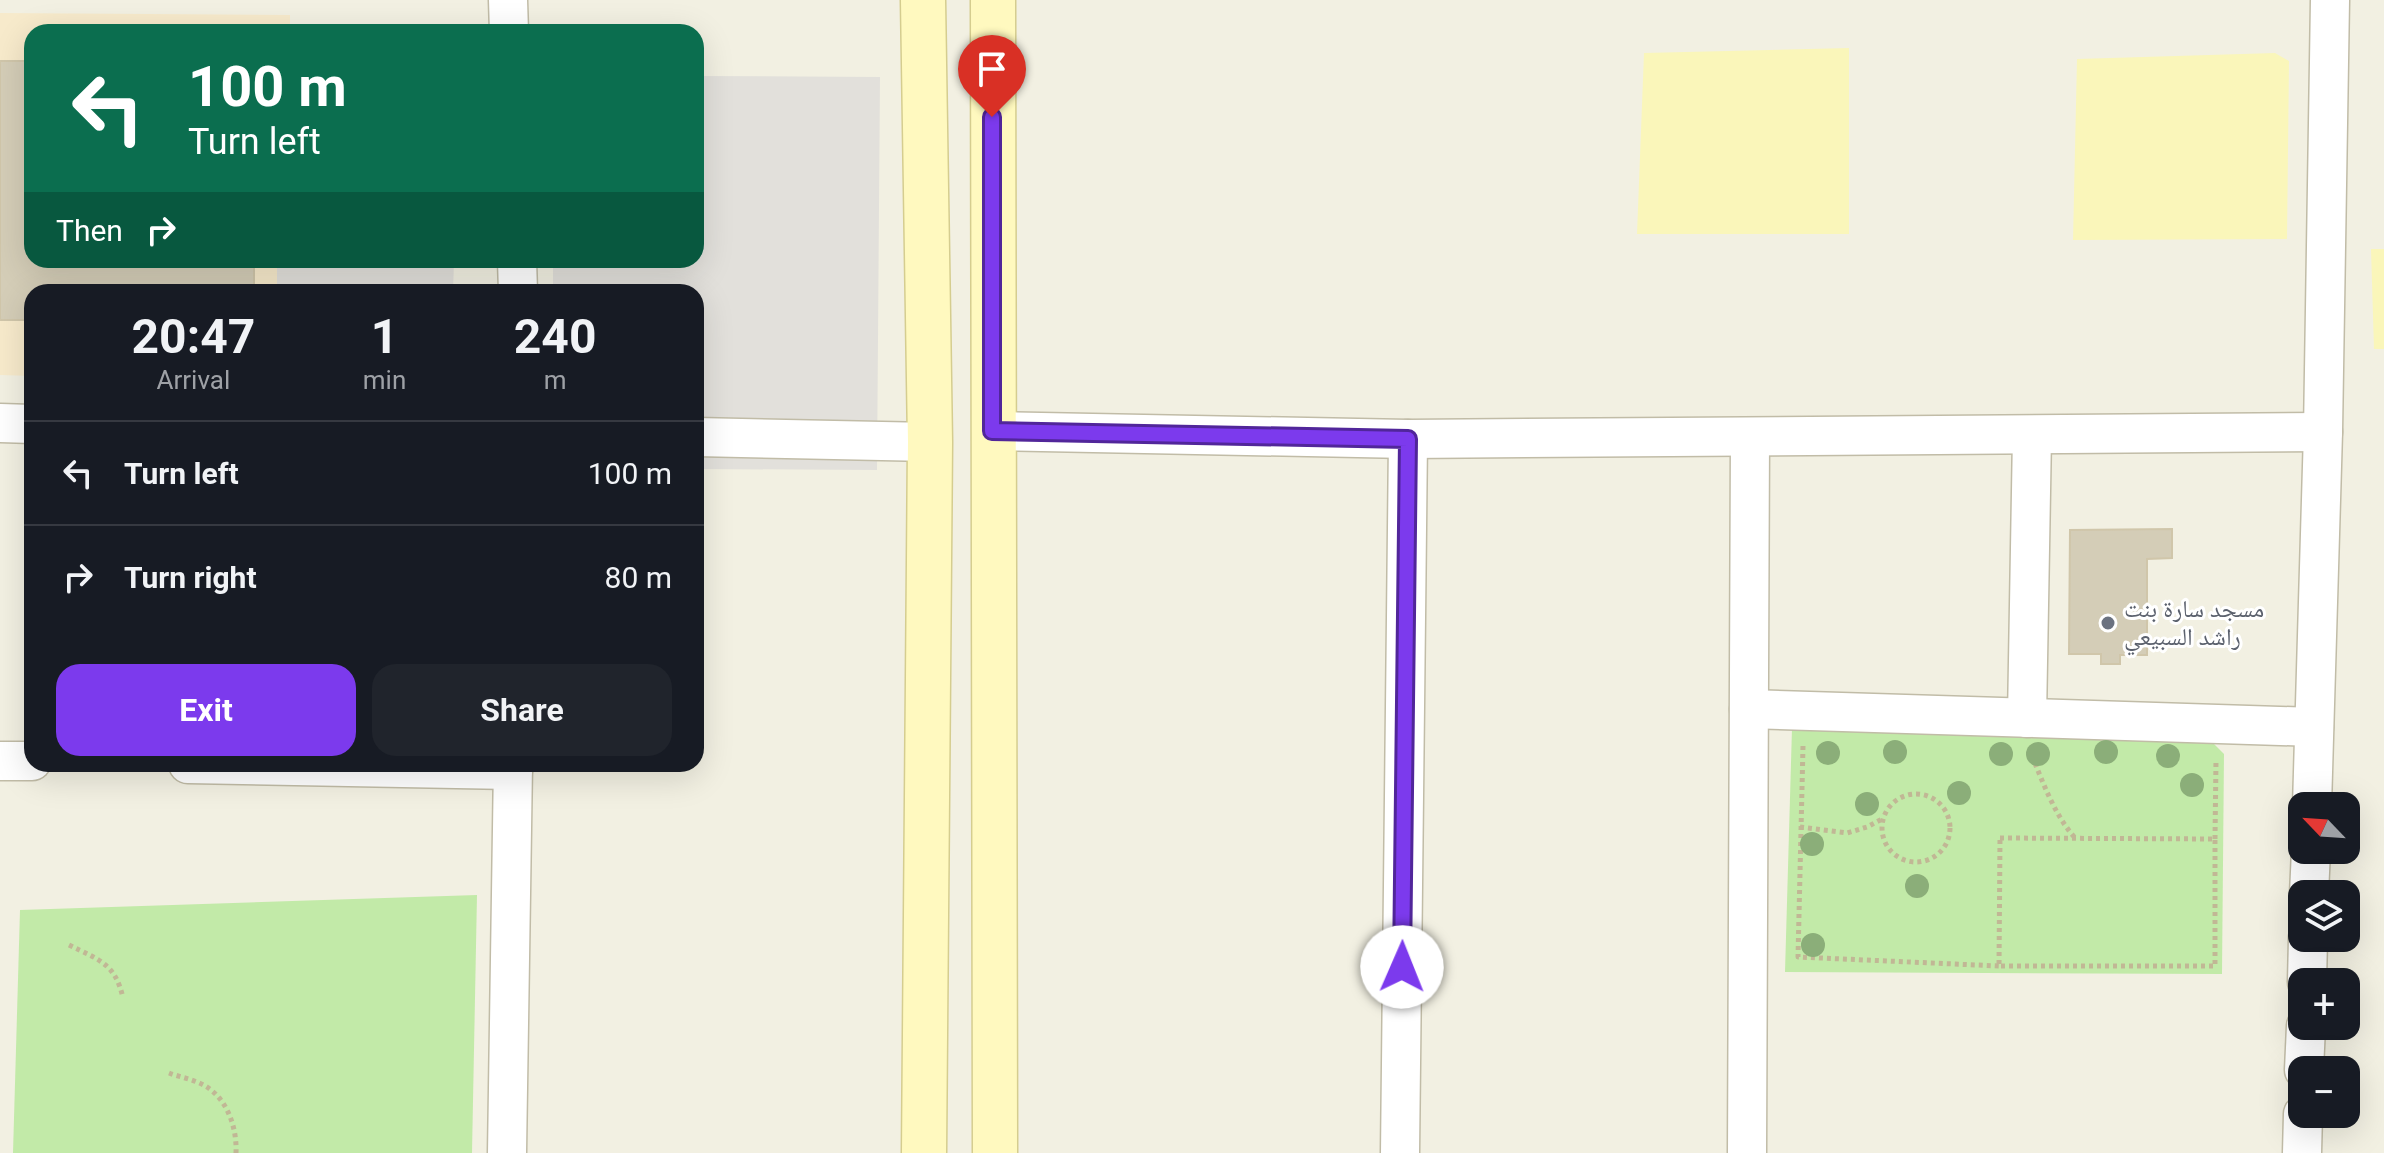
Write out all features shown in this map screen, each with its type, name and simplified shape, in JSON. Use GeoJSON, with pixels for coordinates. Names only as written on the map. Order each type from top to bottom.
{"type":"FeatureCollection","features":[{"type":"Feature","properties":{"kind":"main road"},"geometry":{"type":"LineString","coordinates":[[923,0],[930,442],[924,1153]]}},
{"type":"Feature","properties":{"kind":"main road"},"geometry":{"type":"LineString","coordinates":[[993,0],[995,1153]]}},
{"type":"Feature","properties":{"kind":"street"},"geometry":{"type":"LineString","coordinates":[[508,0],[509,24]]}},
{"type":"Feature","properties":{"kind":"street"},"geometry":{"type":"LineString","coordinates":[[2312,792],[2323,432],[2330,0]]}},
{"type":"Feature","properties":{"kind":"street"},"geometry":{"type":"LineString","coordinates":[[0,423],[24,424]]}},
{"type":"Feature","properties":{"kind":"street"},"geometry":{"type":"LineString","coordinates":[[992,431],[1408,439],[2323,432]]}},
{"type":"Feature","properties":{"kind":"street"},"geometry":{"type":"LineString","coordinates":[[2028,734],[2032,435]]}},
{"type":"Feature","properties":{"kind":"street"},"geometry":{"type":"LineString","coordinates":[[704,437],[930,442]]}},
{"type":"Feature","properties":{"kind":"street"},"geometry":{"type":"LineString","coordinates":[[1747,1153],[1750,438]]}},
{"type":"Feature","properties":{"kind":"street"},"geometry":{"type":"LineString","coordinates":[[1400,1153],[1408,439]]}},
{"type":"Feature","properties":{"kind":"street"},"geometry":{"type":"LineString","coordinates":[[1749,709],[2028,734],[2314,727]]}},
{"type":"Feature","properties":{"kind":"street"},"geometry":{"type":"LineString","coordinates":[[0,761],[24,761]]}},
{"type":"Feature","properties":{"kind":"street"},"geometry":{"type":"LineString","coordinates":[[507,1153],[513,772]]}},
{"type":"Feature","properties":{"kind":"street"},"geometry":{"type":"LineString","coordinates":[[2302,1153],[2303,1128]]}},
{"type":"Feature","properties":{"kind":"path"},"geometry":{"type":"LineString","coordinates":[[1804,734],[1798,957],[1999,966],[2215,966],[2215,839],[2000,838],[1999,966]]}},
{"type":"Feature","properties":{"kind":"path"},"geometry":{"type":"LineString","coordinates":[[2028,734],[2046,791],[2065,827],[2076,839]]}},
{"type":"Feature","properties":{"kind":"path"},"geometry":{"type":"LineString","coordinates":[[1800,827],[1847,833],[1867,827],[1883,818],[1889,806],[1900,797],[1913,793],[1927,795],[1939,802],[1947,813],[1949,837],[1943,849],[1933,857],[1921,862],[1908,861],[1895,855],[1886,845],[1882,832],[1883,818]]}},
{"type":"Feature","properties":{"kind":"path"},"geometry":{"type":"LineString","coordinates":[[69,945],[111,968],[119,980],[123,998]]}},
{"type":"Feature","properties":{"kind":"path"},"geometry":{"type":"LineString","coordinates":[[169,1073],[211,1090],[218,1098],[232,1121],[236,1153]]}},
{"type":"Feature","properties":{"kind":"shaded area"},"geometry":{"type":"Polygon","coordinates":[[[0,13],[290,15],[290,24],[24,24],[24,268],[290,268],[290,284],[24,284],[24,376],[0,375],[0,13]]]}},
{"type":"Feature","properties":{"kind":"shaded area"},"geometry":{"type":"Polygon","coordinates":[[[704,76],[880,77],[877,470],[704,469],[704,284],[553,284],[553,268],[704,268],[704,76]]]}},
{"type":"Feature","properties":{"kind":"shaded area"},"geometry":{"type":"Polygon","coordinates":[[[277,268],[454,268],[453,284],[277,284],[277,268]]]}},
{"type":"Feature","properties":{"kind":"green space"},"geometry":{"type":"Polygon","coordinates":[[[1792,728],[2203,733],[2224,754],[2222,974],[1785,972],[1792,728]]]}},
{"type":"Feature","properties":{"kind":"green space"},"geometry":{"type":"Polygon","coordinates":[[[477,895],[472,1153],[13,1153],[20,910],[477,895]]]}},
{"type":"Feature","properties":{"kind":"sand"},"geometry":{"type":"Polygon","coordinates":[[[1849,48],[1849,234],[1637,234],[1644,53],[1849,48]]]}},
{"type":"Feature","properties":{"kind":"sand"},"geometry":{"type":"Polygon","coordinates":[[[2275,53],[2289,61],[2287,239],[2073,240],[2077,59],[2275,53]]]}},
{"type":"Feature","properties":{"kind":"sand"},"geometry":{"type":"Polygon","coordinates":[[[2371,249],[2384,249],[2384,349],[2374,349],[2371,249]]]}},
{"type":"Feature","properties":{"kind":"building"},"geometry":{"type":"Polygon","coordinates":[[[0,61],[24,61],[24,268],[254,268],[254,284],[24,284],[24,320],[0,320],[0,61]]]}},
{"type":"Feature","properties":{"kind":"building","name":"مسجد سارة بنت راشد السبيعي"},"geometry":{"type":"Polygon","coordinates":[[[2172,529],[2172,558],[2147,559],[2147,655],[2120,655],[2120,664],[2101,664],[2101,654],[2069,654],[2070,530],[2172,529]]]}},
{"type":"Feature","properties":{"kind":"place","name":"مسجد سارة بنت راشد السبيعي"},"geometry":{"type":"Point","coordinates":[2108,623]}},
{"type":"Feature","properties":{"kind":"route"},"geometry":{"type":"LineString","coordinates":[[992,117],[992,431],[1408,439],[1402,967]]}}]}
